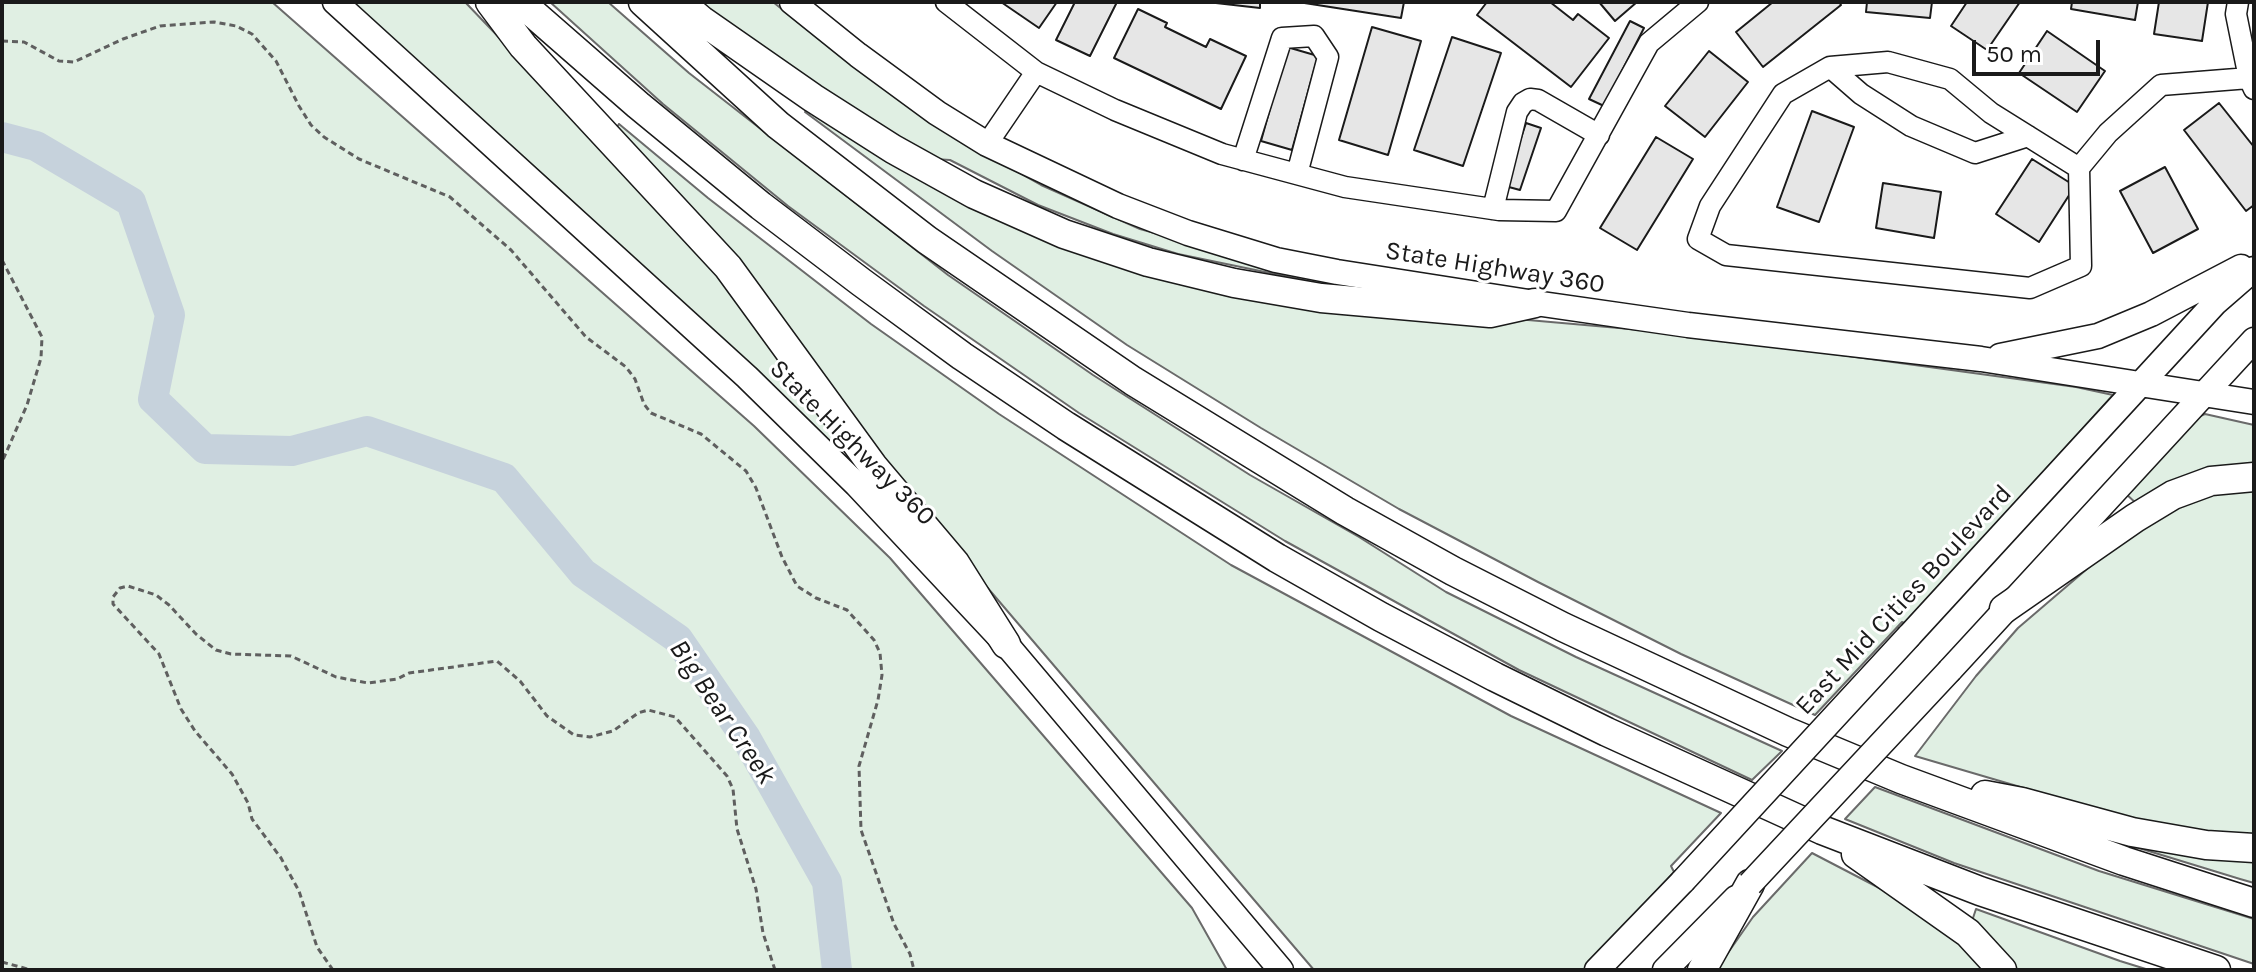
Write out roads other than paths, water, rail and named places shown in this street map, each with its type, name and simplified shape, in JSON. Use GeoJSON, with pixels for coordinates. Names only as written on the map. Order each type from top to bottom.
{"type":"FeatureCollection","features":[{"type":"Feature","properties":{"kind":"highway"},"geometry":{"type":"LineString","coordinates":[[490,2],[523,46],[728,267],[873,466],[955,563],[1006,644]]}},
{"type":"Feature","properties":{"kind":"highway"},"geometry":{"type":"LineString","coordinates":[[520,2],[761,206],[962,356],[1171,494],[1303,573],[1495,677],[1822,830],[1980,891],[2216,970]]}},
{"type":"Feature","properties":{"kind":"highway"},"geometry":{"type":"LineString","coordinates":[[643,2],[778,125],[927,240],[1133,381],[1237,447],[1453,571],[1689,688],[1901,779],[2124,861],[2254,903]]}},
{"type":"Feature","properties":{"kind":"highway"},"geometry":{"type":"LineString","coordinates":[[680,2],[813,98],[893,149],[974,194],[1064,234],[1148,262],[1321,298],[1490,313],[1535,303]]}},
{"type":"Feature","properties":{"kind":"highway"},"geometry":{"type":"LineString","coordinates":[[2004,609],[2173,495],[2211,481],[2254,477]]}},
{"type":"Feature","properties":{"kind":"highway"},"geometry":{"type":"LineString","coordinates":[[1901,779],[2022,802],[2132,832],[2206,845],[2254,848]]}},
{"type":"Feature","properties":{"kind":"highway"},"geometry":{"type":"LineString","coordinates":[[1822,830],[1968,933],[2002,970]]}},
{"type":"Feature","properties":{"kind":"highway"},"geometry":{"type":"LineString","coordinates":[[1702,970],[1750,884]]}},
{"type":"Feature","properties":{"kind":"main road","name":"State Highway 360"},"geometry":{"type":"LineString","coordinates":[[335,2],[747,377],[857,485],[1006,644],[1281,970]]}},
{"type":"Feature","properties":{"kind":"main road","name":"State Highway 360"},"geometry":{"type":"LineString","coordinates":[[792,2],[903,88],[987,144],[1118,206],[1188,233],[1276,260],[1535,303],[1688,325],[1981,359],[2254,402]]}},
{"type":"Feature","properties":{"kind":"main road"},"geometry":{"type":"LineString","coordinates":[[1981,359],[2098,336],[2151,314],[2254,260]]}},
{"type":"Feature","properties":{"kind":"main road","name":"East Mid Cities Boulevard"},"geometry":{"type":"LineString","coordinates":[[1597,970],[1683,881],[2215,303],[2254,269]]}},
{"type":"Feature","properties":{"kind":"main road"},"geometry":{"type":"LineString","coordinates":[[1665,970],[1750,884],[2254,340]]}},
{"type":"Feature","properties":{"kind":"lane"},"geometry":{"type":"LineString","coordinates":[[946,2],[1036,72],[1115,110],[1222,154],[1345,187],[1493,209],[1556,211],[1649,43],[1698,2]]}},
{"type":"Feature","properties":{"kind":"lane"},"geometry":{"type":"LineString","coordinates":[[2079,168],[1991,113],[1950,79],[1888,62],[1830,67],[1783,94],[1710,206],[1698,239],[1726,255],[2030,288],[2081,266],[2079,168],[2108,133],[2161,85],[2252,84],[2236,14],[2238,2]]}},
{"type":"Feature","properties":{"kind":"lane"},"geometry":{"type":"LineString","coordinates":[[1243,160],[1282,38],[1314,36],[1328,57],[1297,174]]}},
{"type":"Feature","properties":{"kind":"lane"},"geometry":{"type":"LineString","coordinates":[[1830,67],[1861,94],[1911,126],[1975,153],[2028,136]]}},
{"type":"Feature","properties":{"kind":"lane"},"geometry":{"type":"LineString","coordinates":[[987,144],[1036,72]]}},
{"type":"Feature","properties":{"kind":"lane"},"geometry":{"type":"LineString","coordinates":[[1493,209],[1517,112],[1523,103],[1530,99],[1538,100],[1599,135]]}},
{"type":"Feature","properties":{"kind":"waterway","name":"Big Bear Creek"},"geometry":{"type":"LineString","coordinates":[[2,137],[36,146],[131,202],[170,315],[153,399],[205,449],[292,451],[367,431],[504,478],[583,573],[678,639],[746,738],[827,882],[837,970]]}}]}
